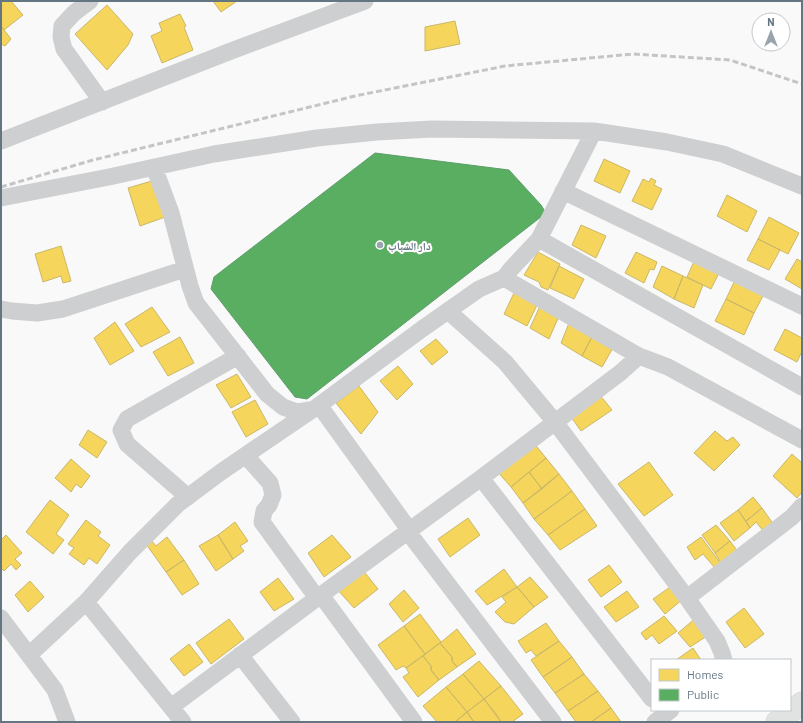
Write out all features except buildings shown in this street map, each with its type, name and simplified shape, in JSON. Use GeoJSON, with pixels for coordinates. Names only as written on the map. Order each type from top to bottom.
{"type":"FeatureCollection","features":[{"type":"Feature","properties":{"kind":"main road"},"geometry":{"type":"LineString","coordinates":[[777,722],[802,703]]}},
{"type":"Feature","properties":{"kind":"street"},"geometry":{"type":"LineString","coordinates":[[90,1],[62,26],[61,37],[64,49],[102,102]]}},
{"type":"Feature","properties":{"kind":"street"},"geometry":{"type":"LineString","coordinates":[[1,141],[365,1]]}},
{"type":"Feature","properties":{"kind":"street"},"geometry":{"type":"LineString","coordinates":[[1,198],[109,177],[214,154],[317,138],[377,132],[432,129],[594,131],[667,142],[723,154],[802,186]]}},
{"type":"Feature","properties":{"kind":"street"},"geometry":{"type":"LineString","coordinates":[[29,655],[86,602],[130,552],[178,504],[317,407],[479,289],[504,278],[539,239],[594,131]]}},
{"type":"Feature","properties":{"kind":"street"},"geometry":{"type":"LineString","coordinates":[[154,167],[178,235],[185,269],[196,303],[267,394],[283,407],[297,412],[317,407]]}},
{"type":"Feature","properties":{"kind":"street"},"geometry":{"type":"LineString","coordinates":[[564,191],[802,306]]}},
{"type":"Feature","properties":{"kind":"street"},"geometry":{"type":"LineString","coordinates":[[539,239],[802,387]]}},
{"type":"Feature","properties":{"kind":"street"},"geometry":{"type":"LineString","coordinates":[[1,309],[37,313],[62,309],[185,269]]}},
{"type":"Feature","properties":{"kind":"street"},"geometry":{"type":"LineString","coordinates":[[504,278],[639,356],[668,367],[802,440]]}},
{"type":"Feature","properties":{"kind":"street"},"geometry":{"type":"LineString","coordinates":[[448,311],[505,362],[555,422],[687,598],[717,641],[724,659]]}},
{"type":"Feature","properties":{"kind":"street"},"geometry":{"type":"LineString","coordinates":[[188,497],[127,444],[121,430],[127,420],[238,356]]}},
{"type":"Feature","properties":{"kind":"street"},"geometry":{"type":"LineString","coordinates":[[171,707],[319,596],[481,478],[620,373],[639,356]]}},
{"type":"Feature","properties":{"kind":"street"},"geometry":{"type":"LineString","coordinates":[[317,407],[553,722]]}},
{"type":"Feature","properties":{"kind":"street"},"geometry":{"type":"LineString","coordinates":[[246,456],[270,483],[273,495],[264,511],[262,522],[414,722]]}},
{"type":"Feature","properties":{"kind":"street"},"geometry":{"type":"LineString","coordinates":[[481,478],[651,698]]}},
{"type":"Feature","properties":{"kind":"street"},"geometry":{"type":"LineString","coordinates":[[687,598],[792,517],[802,506]]}},
{"type":"Feature","properties":{"kind":"street"},"geometry":{"type":"LineString","coordinates":[[86,602],[182,722]]}},
{"type":"Feature","properties":{"kind":"street"},"geometry":{"type":"LineString","coordinates":[[1,618],[55,690],[67,722]]}},
{"type":"Feature","properties":{"kind":"street"},"geometry":{"type":"LineString","coordinates":[[240,655],[292,722]]}},
{"type":"Feature","properties":{"kind":"railway"},"geometry":{"type":"LineString","coordinates":[[1,187],[93,160],[355,96],[505,66],[633,54],[730,60],[802,84]]}},
{"type":"Feature","properties":{"kind":"place","name":"دار الشباب"},"geometry":{"type":"Point","coordinates":[380,245]}}]}
